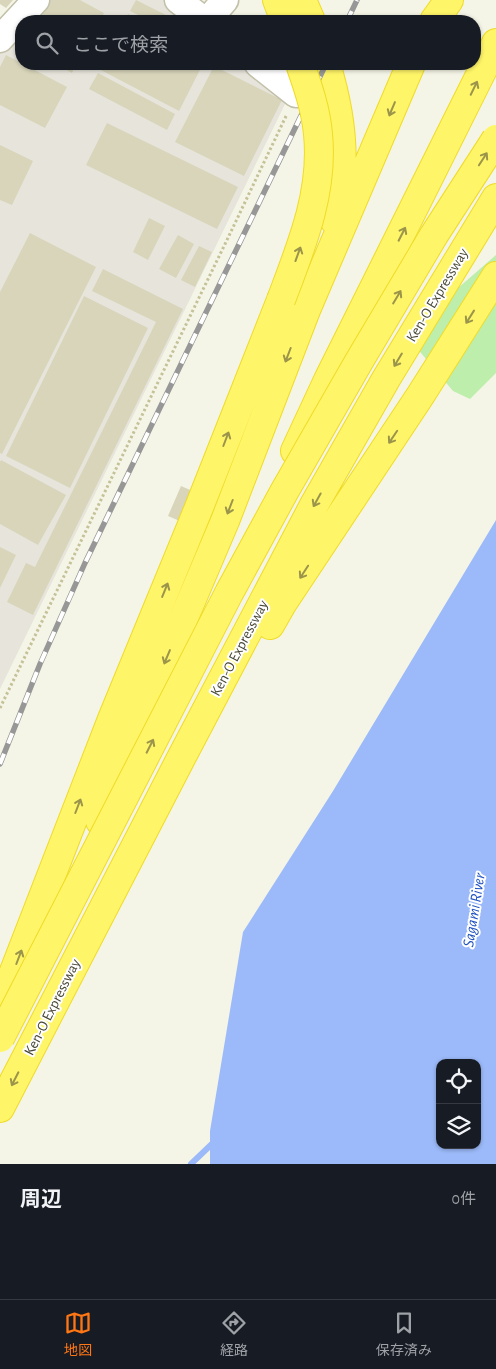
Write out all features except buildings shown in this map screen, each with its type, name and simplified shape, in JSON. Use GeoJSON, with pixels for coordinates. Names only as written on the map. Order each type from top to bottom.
{"type":"FeatureCollection","features":[{"type":"Feature","properties":{"kind":"highway"},"geometry":{"type":"LineString","coordinates":[[277,0],[283,15]]}},
{"type":"Feature","properties":{"kind":"highway"},"geometry":{"type":"LineString","coordinates":[[302,0],[308,15]]}},
{"type":"Feature","properties":{"kind":"highway"},"geometry":{"type":"LineString","coordinates":[[439,15],[450,0]]}},
{"type":"Feature","properties":{"kind":"highway"},"geometry":{"type":"LineString","coordinates":[[229,593],[328,380],[496,43]]}},
{"type":"Feature","properties":{"kind":"highway"},"geometry":{"type":"LineString","coordinates":[[0,1002],[112,719],[198,510],[300,248],[316,188],[318,160],[318,134],[313,104],[302,70]]}},
{"type":"Feature","properties":{"kind":"highway"},"geometry":{"type":"LineString","coordinates":[[306,310],[332,226],[338,202],[341,174],[341,138],[338,109],[328,70]]}},
{"type":"Feature","properties":{"kind":"highway"},"geometry":{"type":"LineString","coordinates":[[0,1049],[19,1017],[40,973],[138,726],[225,521],[306,310],[408,70]]}},
{"type":"Feature","properties":{"kind":"highway"},"geometry":{"type":"LineString","coordinates":[[0,1038],[229,593],[284,492],[434,235],[496,139]]}},
{"type":"Feature","properties":{"kind":"highway","name":"Ken-O Expressway"},"geometry":{"type":"LineString","coordinates":[[0,1108],[314,505],[386,380],[496,198]]}},
{"type":"Feature","properties":{"kind":"highway"},"geometry":{"type":"LineString","coordinates":[[43,1024],[98,937],[234,685],[282,604],[420,396],[496,276]]}},
{"type":"Feature","properties":{"kind":"street"},"geometry":{"type":"LineString","coordinates":[[22,15],[36,0]]}},
{"type":"Feature","properties":{"kind":"street"},"geometry":{"type":"LineString","coordinates":[[178,0],[198,15]]}},
{"type":"Feature","properties":{"kind":"street"},"geometry":{"type":"LineString","coordinates":[[211,15],[225,0]]}},
{"type":"Feature","properties":{"kind":"street"},"geometry":{"type":"LineString","coordinates":[[0,40],[15,23]]}},
{"type":"Feature","properties":{"kind":"street"},"geometry":{"type":"LineString","coordinates":[[266,70],[296,94]]}},
{"type":"Feature","properties":{"kind":"path"},"geometry":{"type":"LineString","coordinates":[[0,708],[296,94]]}},
{"type":"Feature","properties":{"kind":"shaded area"},"geometry":{"type":"Polygon","coordinates":[[[45,0],[167,0],[186,15],[32,15],[45,0]]]}},
{"type":"Feature","properties":{"kind":"shaded area"},"geometry":{"type":"Polygon","coordinates":[[[15,34],[15,70],[253,70],[288,98],[0,689],[0,52],[15,34]]]}},
{"type":"Feature","properties":{"kind":"green space"},"geometry":{"type":"Polygon","coordinates":[[[496,255],[496,373],[470,399],[453,391],[405,334],[496,255]]]}},
{"type":"Feature","properties":{"kind":"water","name":"Sagami River"},"geometry":{"type":"Polygon","coordinates":[[[496,520],[496,1164],[210,1164],[210,1131],[243,932],[333,791],[496,520]]]}},
{"type":"Feature","properties":{"kind":"waterway"},"geometry":{"type":"LineString","coordinates":[[191,1164],[215,1141]]}},
{"type":"Feature","properties":{"kind":"railway"},"geometry":{"type":"LineString","coordinates":[[350,15],[357,0]]}},
{"type":"Feature","properties":{"kind":"railway"},"geometry":{"type":"LineString","coordinates":[[0,764],[40,664],[85,563],[323,70]]}}]}
